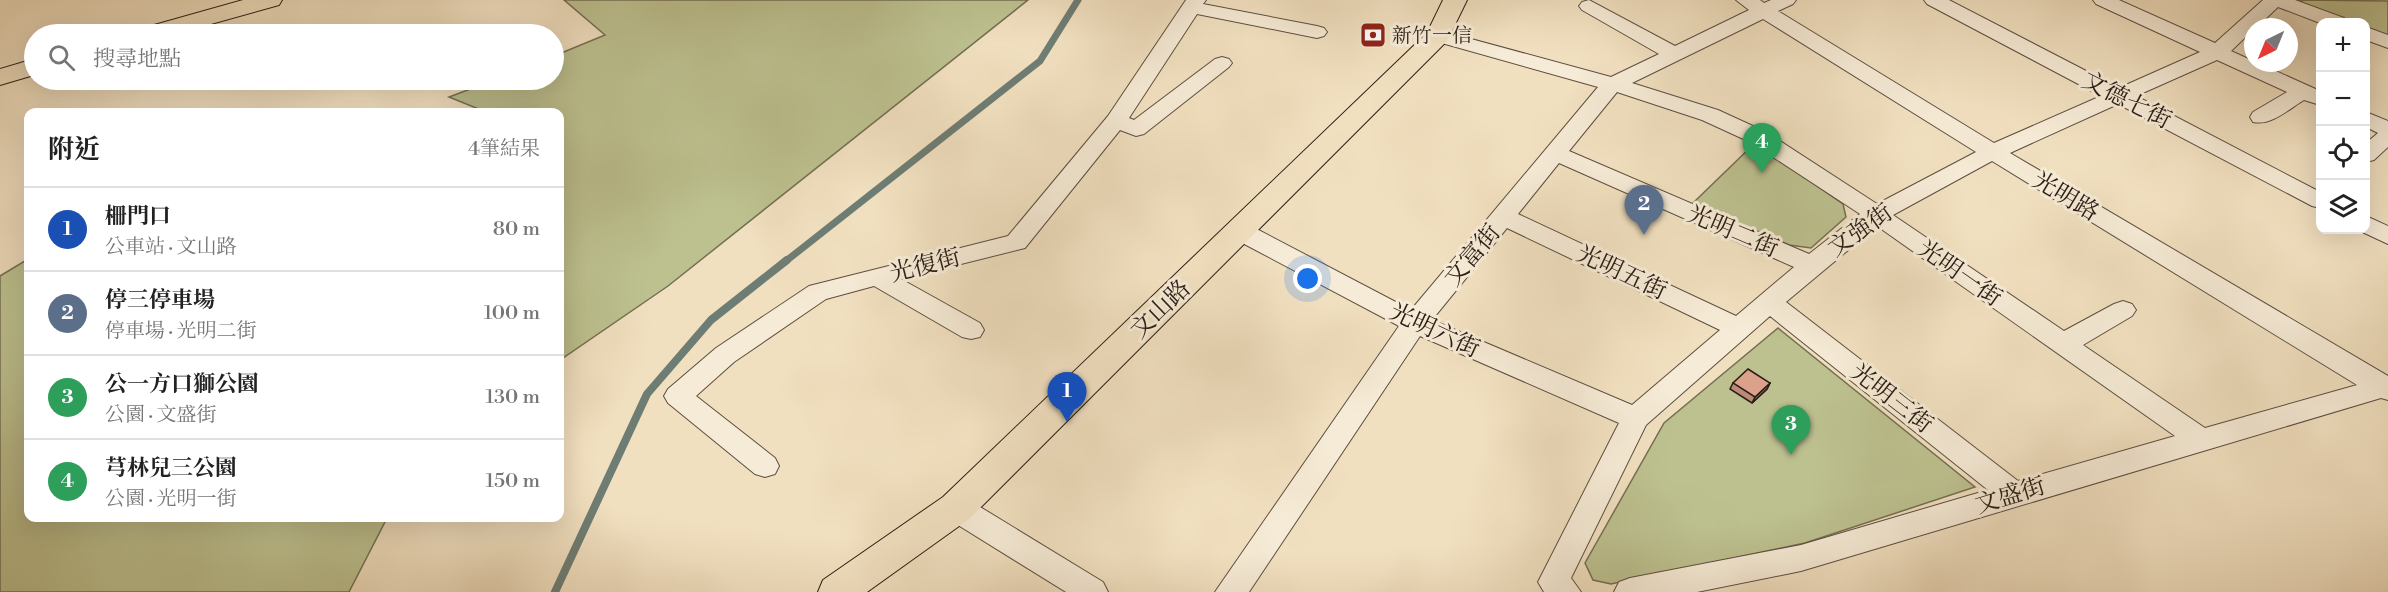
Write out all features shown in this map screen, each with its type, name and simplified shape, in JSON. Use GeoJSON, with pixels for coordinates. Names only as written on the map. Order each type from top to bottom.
{"type":"FeatureCollection","features":[{"type":"Feature","properties":{"kind":"main road"},"geometry":{"type":"LineString","coordinates":[[185,24],[270,0]]}},
{"type":"Feature","properties":{"kind":"main road","name":"文山路"},"geometry":{"type":"LineString","coordinates":[[837,592],[956,508],[1438,36],[1455,0]]}},
{"type":"Feature","properties":{"kind":"main road"},"geometry":{"type":"LineString","coordinates":[[0,77],[24,70]]}},
{"type":"Feature","properties":{"kind":"street","name":"文德七街"},"geometry":{"type":"LineString","coordinates":[[1934,0],[2316,199]]}},
{"type":"Feature","properties":{"kind":"street"},"geometry":{"type":"LineString","coordinates":[[2103,0],[2312,95]]}},
{"type":"Feature","properties":{"kind":"street","name":"文強街"},"geometry":{"type":"LineString","coordinates":[[1560,587],[1635,418],[1812,265],[1876,214],[1993,152],[2217,51],[2276,0]]}},
{"type":"Feature","properties":{"kind":"street"},"geometry":{"type":"LineString","coordinates":[[2276,0],[2326,18]]}},
{"type":"Feature","properties":{"kind":"street"},"geometry":{"type":"LineString","coordinates":[[1193,4],[1317,32]]}},
{"type":"Feature","properties":{"kind":"street","name":"光復街"},"geometry":{"type":"LineString","coordinates":[[765,466],[678,396],[725,355],[818,292],[1016,242],[1116,120],[1193,4]]}},
{"type":"Feature","properties":{"kind":"street","name":"文富街"},"geometry":{"type":"LineString","coordinates":[[1232,592],[1415,323],[1611,85],[1675,54],[1766,4]]}},
{"type":"Feature","properties":{"kind":"street","name":"光明路"},"geometry":{"type":"LineString","coordinates":[[1766,4],[1993,152],[2387,388]]}},
{"type":"Feature","properties":{"kind":"street"},"geometry":{"type":"LineString","coordinates":[[1589,6],[1675,54]]}},
{"type":"Feature","properties":{"kind":"street"},"geometry":{"type":"LineString","coordinates":[[2370,35],[2388,42]]}},
{"type":"Feature","properties":{"kind":"street","name":"光明一街"},"geometry":{"type":"LineString","coordinates":[[1438,36],[1656,96],[1699,111],[1758,137],[1876,214],[2200,439]]}},
{"type":"Feature","properties":{"kind":"street"},"geometry":{"type":"LineString","coordinates":[[1116,120],[1137,129],[1222,63]]}},
{"type":"Feature","properties":{"kind":"street"},"geometry":{"type":"LineString","coordinates":[[2261,117],[2312,95]]}},
{"type":"Feature","properties":{"kind":"street"},"geometry":{"type":"LineString","coordinates":[[2370,121],[2388,129]]}},
{"type":"Feature","properties":{"kind":"street"},"geometry":{"type":"LineString","coordinates":[[2370,151],[2388,135]]}},
{"type":"Feature","properties":{"kind":"street","name":"光明二街"},"geometry":{"type":"LineString","coordinates":[[1554,153],[1812,265]]}},
{"type":"Feature","properties":{"kind":"street","name":"光明五街"},"geometry":{"type":"LineString","coordinates":[[1504,216],[1739,328]]}},
{"type":"Feature","properties":{"kind":"street"},"geometry":{"type":"LineString","coordinates":[[2370,226],[2388,236]]}},
{"type":"Feature","properties":{"kind":"street","name":"光明六街"},"geometry":{"type":"LineString","coordinates":[[1240,231],[1415,323],[1635,418]]}},
{"type":"Feature","properties":{"kind":"street"},"geometry":{"type":"LineString","coordinates":[[877,277],[972,330]]}},
{"type":"Feature","properties":{"kind":"street","name":"光明三街"},"geometry":{"type":"LineString","coordinates":[[1769,302],[2014,494]]}},
{"type":"Feature","properties":{"kind":"street"},"geometry":{"type":"LineString","coordinates":[[2062,344],[2123,310]]}},
{"type":"Feature","properties":{"kind":"street","name":"文盛街"},"geometry":{"type":"LineString","coordinates":[[1630,592],[1801,558],[2200,439],[2387,388]]}},
{"type":"Feature","properties":{"kind":"street"},"geometry":{"type":"LineString","coordinates":[[956,508],[1092,592]]}},
{"type":"Feature","properties":{"kind":"green space"},"geometry":{"type":"Polygon","coordinates":[[[564,0],[1028,0],[668,286],[564,357],[564,108],[476,108],[449,97],[468,90],[564,90],[564,52],[605,35],[564,0]]]}},
{"type":"Feature","properties":{"kind":"green space"},"geometry":{"type":"Polygon","coordinates":[[[2299,0],[2388,1],[2388,38],[2370,31],[2370,18],[2338,18],[2314,9],[2299,0]]]}},
{"type":"Feature","properties":{"kind":"green space"},"geometry":{"type":"Polygon","coordinates":[[[1755,143],[1843,204],[1846,217],[1811,248],[1789,245],[1693,203],[1755,143]]]}},
{"type":"Feature","properties":{"kind":"green space"},"geometry":{"type":"Polygon","coordinates":[[[24,261],[24,522],[385,522],[349,592],[0,592],[0,276],[24,261]]]}},
{"type":"Feature","properties":{"kind":"green space"},"geometry":{"type":"Polygon","coordinates":[[[1778,328],[1975,487],[1805,543],[1611,584],[1593,580],[1585,563],[1664,423],[1778,328]]]}},
{"type":"Feature","properties":{"kind":"building"},"geometry":{"type":"Polygon","coordinates":[[[1748,369],[1770,383],[1755,397],[1733,383],[1748,369]]]}},
{"type":"Feature","properties":{"kind":"waterway"},"geometry":{"type":"LineString","coordinates":[[786,261],[1040,61],[1078,0]]}},
{"type":"Feature","properties":{"kind":"waterway"},"geometry":{"type":"LineString","coordinates":[[555,592],[647,394],[711,320],[787,260]]}},
{"type":"Feature","properties":{"kind":"place","name":"新竹一信"},"geometry":{"type":"Point","coordinates":[1373,35]}},
{"type":"Feature","properties":{"kind":"place","name":"芎林兒三公園"},"geometry":{"type":"Point","coordinates":[1762,173]}},
{"type":"Feature","properties":{"kind":"place","name":"停三停車場"},"geometry":{"type":"Point","coordinates":[1644,235]}},
{"type":"Feature","properties":{"kind":"place","name":"柵門口"},"geometry":{"type":"Point","coordinates":[1067,422]}},
{"type":"Feature","properties":{"kind":"place","name":"公一方口獅公園"},"geometry":{"type":"Point","coordinates":[1791,455]}}]}
